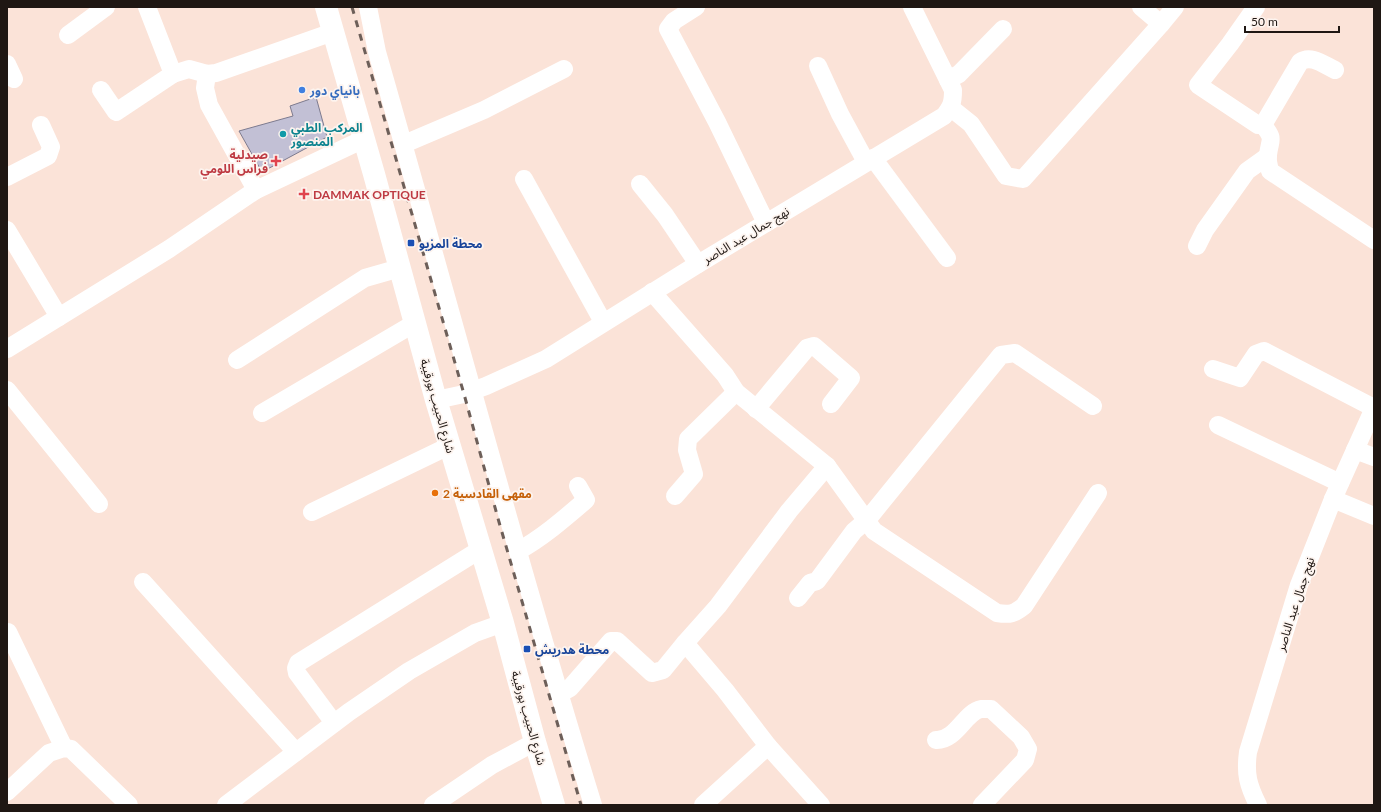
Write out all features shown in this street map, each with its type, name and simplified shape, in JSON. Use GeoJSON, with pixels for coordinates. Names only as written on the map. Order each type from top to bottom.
{"type":"FeatureCollection","features":[{"type":"Feature","properties":{"kind":"main road","name":"شارع الحبيب بورقيبة"},"geometry":{"type":"LineString","coordinates":[[326,7],[449,446],[503,623],[535,742],[554,805]]}},
{"type":"Feature","properties":{"kind":"street"},"geometry":{"type":"LineString","coordinates":[[68,35],[106,7]]}},
{"type":"Feature","properties":{"kind":"street"},"geometry":{"type":"LineString","coordinates":[[147,7],[173,74]]}},
{"type":"Feature","properties":{"kind":"street"},"geometry":{"type":"LineString","coordinates":[[368,7],[377,52],[472,391],[559,694],[593,805]]}},
{"type":"Feature","properties":{"kind":"street"},"geometry":{"type":"LineString","coordinates":[[696,7],[674,21],[668,29],[717,122],[766,223]]}},
{"type":"Feature","properties":{"kind":"street"},"geometry":{"type":"LineString","coordinates":[[912,7],[953,90],[951,108],[971,124],[1006,176],[1023,179],[1175,7]]}},
{"type":"Feature","properties":{"kind":"street"},"geometry":{"type":"LineString","coordinates":[[1141,7],[1161,24]]}},
{"type":"Feature","properties":{"kind":"street"},"geometry":{"type":"LineString","coordinates":[[1256,7],[1230,44],[1198,85],[1258,125],[1263,125],[1270,134],[1272,141],[1268,156],[1270,171],[1374,240]]}},
{"type":"Feature","properties":{"kind":"street"},"geometry":{"type":"LineString","coordinates":[[948,80],[959,74],[1003,29]]}},
{"type":"Feature","properties":{"kind":"street"},"geometry":{"type":"LineString","coordinates":[[101,90],[116,112],[173,74],[188,69],[207,74],[216,73],[333,32]]}},
{"type":"Feature","properties":{"kind":"street"},"geometry":{"type":"LineString","coordinates":[[1263,125],[1300,62],[1311,58],[1335,70]]}},
{"type":"Feature","properties":{"kind":"street"},"geometry":{"type":"LineString","coordinates":[[818,66],[840,114],[869,160],[947,258]]}},
{"type":"Feature","properties":{"kind":"street"},"geometry":{"type":"LineString","coordinates":[[404,144],[484,110],[564,69]]}},
{"type":"Feature","properties":{"kind":"street"},"geometry":{"type":"LineString","coordinates":[[207,74],[205,88],[209,105],[256,190]]}},
{"type":"Feature","properties":{"kind":"street","name":"نهج جمال عبد الناصر"},"geometry":{"type":"LineString","coordinates":[[436,400],[486,386],[546,359],[652,292],[944,116],[951,108]]}},
{"type":"Feature","properties":{"kind":"street"},"geometry":{"type":"LineString","coordinates":[[7,177],[48,156],[51,147],[41,125]]}},
{"type":"Feature","properties":{"kind":"street"},"geometry":{"type":"LineString","coordinates":[[7,349],[169,249],[256,190],[364,139]]}},
{"type":"Feature","properties":{"kind":"street"},"geometry":{"type":"LineString","coordinates":[[1197,246],[1205,230],[1247,171],[1268,156]]}},
{"type":"Feature","properties":{"kind":"street"},"geometry":{"type":"LineString","coordinates":[[524,179],[603,322]]}},
{"type":"Feature","properties":{"kind":"street"},"geometry":{"type":"LineString","coordinates":[[640,184],[665,215],[698,264]]}},
{"type":"Feature","properties":{"kind":"street"},"geometry":{"type":"LineString","coordinates":[[7,230],[59,316]]}},
{"type":"Feature","properties":{"kind":"street"},"geometry":{"type":"LineString","coordinates":[[237,360],[365,278],[400,268]]}},
{"type":"Feature","properties":{"kind":"street"},"geometry":{"type":"LineString","coordinates":[[652,292],[725,375],[736,392],[827,466],[874,531],[997,612],[1007,615],[1017,612],[1024,606],[1098,494]]}},
{"type":"Feature","properties":{"kind":"street"},"geometry":{"type":"LineString","coordinates":[[262,413],[415,323]]}},
{"type":"Feature","properties":{"kind":"street"},"geometry":{"type":"LineString","coordinates":[[756,409],[807,348],[814,346],[851,378],[831,404]]}},
{"type":"Feature","properties":{"kind":"street"},"geometry":{"type":"LineString","coordinates":[[1213,369],[1240,378],[1256,354],[1264,352],[1374,408]]}},
{"type":"Feature","properties":{"kind":"street"},"geometry":{"type":"LineString","coordinates":[[798,598],[810,583],[817,581],[854,531],[867,520],[1001,355],[1015,353],[1092,406]]}},
{"type":"Feature","properties":{"kind":"street"},"geometry":{"type":"LineString","coordinates":[[7,390],[99,504]]}},
{"type":"Feature","properties":{"kind":"street"},"geometry":{"type":"LineString","coordinates":[[675,496],[694,474],[687,450],[688,439],[736,392]]}},
{"type":"Feature","properties":{"kind":"street","name":"نهج جمال عبد الناصر"},"geometry":{"type":"LineString","coordinates":[[1258,805],[1247,780],[1246,766],[1248,752],[1299,585],[1336,491],[1374,408]]}},
{"type":"Feature","properties":{"kind":"street"},"geometry":{"type":"LineString","coordinates":[[1218,424],[1336,491],[1374,516]]}},
{"type":"Feature","properties":{"kind":"street"},"geometry":{"type":"LineString","coordinates":[[312,512],[449,446]]}},
{"type":"Feature","properties":{"kind":"street"},"geometry":{"type":"LineString","coordinates":[[1355,450],[1374,458]]}},
{"type":"Feature","properties":{"kind":"street"},"geometry":{"type":"LineString","coordinates":[[559,694],[570,688],[611,641],[617,641],[652,673],[663,670],[718,606],[785,517],[827,466]]}},
{"type":"Feature","properties":{"kind":"street"},"geometry":{"type":"LineString","coordinates":[[518,551],[586,500],[578,486]]}},
{"type":"Feature","properties":{"kind":"street"},"geometry":{"type":"LineString","coordinates":[[334,723],[297,673],[296,668],[298,663],[481,549]]}},
{"type":"Feature","properties":{"kind":"street"},"geometry":{"type":"LineString","coordinates":[[143,582],[296,752]]}},
{"type":"Feature","properties":{"kind":"street"},"geometry":{"type":"LineString","coordinates":[[226,805],[334,723],[409,671],[475,633],[503,623]]}},
{"type":"Feature","properties":{"kind":"street"},"geometry":{"type":"LineString","coordinates":[[8,632],[64,748]]}},
{"type":"Feature","properties":{"kind":"street"},"geometry":{"type":"LineString","coordinates":[[685,643],[725,690],[768,746],[821,805]]}},
{"type":"Feature","properties":{"kind":"street"},"geometry":{"type":"LineString","coordinates":[[936,740],[941,740],[952,734],[980,709],[991,709],[1022,737],[1028,749],[1025,760],[982,805]]}},
{"type":"Feature","properties":{"kind":"street"},"geometry":{"type":"LineString","coordinates":[[433,805],[492,765],[535,742]]}},
{"type":"Feature","properties":{"kind":"street"},"geometry":{"type":"LineString","coordinates":[[703,805],[768,746]]}},
{"type":"Feature","properties":{"kind":"street"},"geometry":{"type":"LineString","coordinates":[[7,792],[49,753],[64,748],[71,749],[75,752],[129,805]]}},
{"type":"Feature","properties":{"kind":"building","name":"المركب الطبي المنصور"},"geometry":{"type":"Polygon","coordinates":[[[316,97],[327,137],[262,172],[239,131],[293,116],[290,106],[316,97]]]}},
{"type":"Feature","properties":{"kind":"railway"},"geometry":{"type":"LineString","coordinates":[[352,7],[581,805]]}},
{"type":"Feature","properties":{"kind":"place","name":"بانياي دور"},"geometry":{"type":"Point","coordinates":[302,90]}},
{"type":"Feature","properties":{"kind":"place","name":"المركب الطبي المنصور"},"geometry":{"type":"Point","coordinates":[283,134]}},
{"type":"Feature","properties":{"kind":"place","name":"صيدلية فراس اللومي"},"geometry":{"type":"Point","coordinates":[276,161]}},
{"type":"Feature","properties":{"kind":"place","name":"DAMMAK OPTIQUE"},"geometry":{"type":"Point","coordinates":[304,194]}},
{"type":"Feature","properties":{"kind":"place","name":"محطة المزيو"},"geometry":{"type":"Point","coordinates":[411,243]}},
{"type":"Feature","properties":{"kind":"place","name":"مقهى القادسية 2"},"geometry":{"type":"Point","coordinates":[435,493]}},
{"type":"Feature","properties":{"kind":"place","name":"محطة هدريش"},"geometry":{"type":"Point","coordinates":[527,649]}}]}
